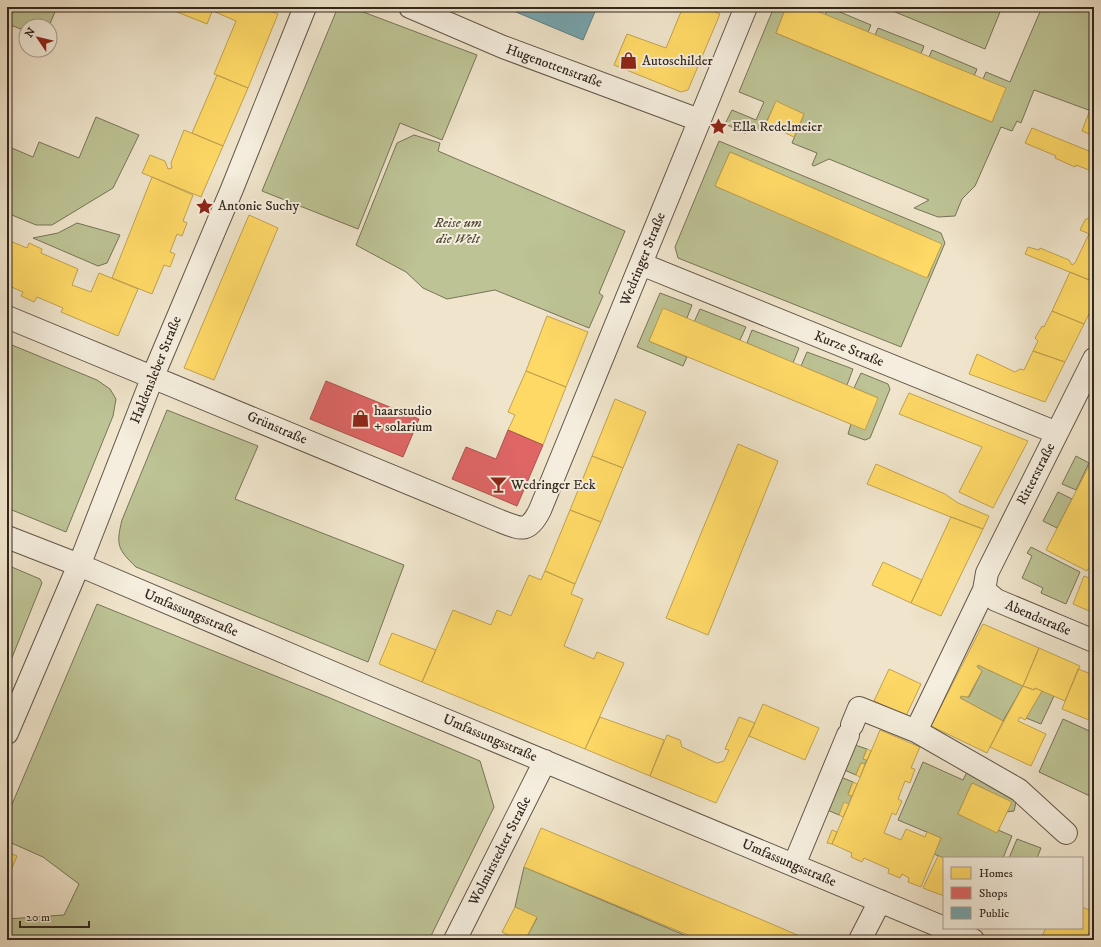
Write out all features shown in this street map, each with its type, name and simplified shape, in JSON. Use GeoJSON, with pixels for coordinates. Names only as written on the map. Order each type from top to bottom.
{"type":"FeatureCollection","features":[{"type":"Feature","properties":{"kind":"street","name":"Haldensleber Straße"},"geometry":{"type":"LineString","coordinates":[[7,733],[79,565],[153,376],[232,189],[305,7]]}},
{"type":"Feature","properties":{"kind":"street","name":"Hugenottenstraße"},"geometry":{"type":"LineString","coordinates":[[410,7],[503,47],[699,120]]}},
{"type":"Feature","properties":{"kind":"street","name":"Wedringer Straße"},"geometry":{"type":"LineString","coordinates":[[540,510],[746,7]]}},
{"type":"Feature","properties":{"kind":"street","name":"Kurze Straße"},"geometry":{"type":"LineString","coordinates":[[641,264],[1057,433]]}},
{"type":"Feature","properties":{"kind":"street","name":"Grünstraße"},"geometry":{"type":"LineString","coordinates":[[7,317],[518,528],[525,528],[530,524],[536,519],[540,510]]}},
{"type":"Feature","properties":{"kind":"street","name":"Ritterstraße"},"geometry":{"type":"LineString","coordinates":[[916,730],[984,590],[987,572],[1094,359]]}},
{"type":"Feature","properties":{"kind":"street","name":"Umfassungsstraße"},"geometry":{"type":"LineString","coordinates":[[7,537],[79,565],[943,928]]}},
{"type":"Feature","properties":{"kind":"street","name":"Abendstraße"},"geometry":{"type":"LineString","coordinates":[[984,590],[996,600],[1094,641]]}},
{"type":"Feature","properties":{"kind":"street"},"geometry":{"type":"LineString","coordinates":[[794,866],[859,708],[916,730],[1019,790],[1066,833]]}},
{"type":"Feature","properties":{"kind":"street","name":"Wolmirstedter Straße"},"geometry":{"type":"LineString","coordinates":[[455,940],[545,761]]}},
{"type":"Feature","properties":{"kind":"street"},"geometry":{"type":"LineString","coordinates":[[860,940],[880,902]]}},
{"type":"Feature","properties":{"kind":"street","name":"Umfassungsstraße"},"geometry":{"type":"LineString","coordinates":[[946,929],[973,940]]}},
{"type":"Feature","properties":{"kind":"green space"},"geometry":{"type":"Polygon","coordinates":[[[16,7],[57,7],[52,18],[18,18],[18,28],[8,24],[7,26],[7,11],[13,13],[16,7]]]}},
{"type":"Feature","properties":{"kind":"green space"},"geometry":{"type":"Polygon","coordinates":[[[338,7],[350,7],[477,55],[442,140],[400,123],[358,229],[262,191],[338,7]]]}},
{"type":"Feature","properties":{"kind":"green space"},"geometry":{"type":"Polygon","coordinates":[[[774,7],[786,7],[776,33],[992,122],[1005,88],[983,79],[986,72],[1010,82],[1042,7],[1094,7],[1094,112],[1034,90],[1021,123],[1017,121],[1012,131],[1001,127],[975,186],[962,199],[955,216],[938,217],[914,208],[929,200],[829,159],[814,166],[812,165],[817,153],[792,143],[804,114],[776,102],[762,131],[757,129],[745,133],[725,124],[732,110],[756,120],[764,102],[739,92],[774,7]]]}},
{"type":"Feature","properties":{"kind":"green space"},"geometry":{"type":"Polygon","coordinates":[[[828,7],[871,25],[868,32],[825,15],[828,7]]]}},
{"type":"Feature","properties":{"kind":"green space"},"geometry":{"type":"Polygon","coordinates":[[[883,7],[1002,7],[985,49],[883,7]]]}},
{"type":"Feature","properties":{"kind":"green space"},"geometry":{"type":"Polygon","coordinates":[[[878,28],[924,46],[921,54],[875,35],[878,28]]]}},
{"type":"Feature","properties":{"kind":"green space"},"geometry":{"type":"Polygon","coordinates":[[[932,50],[977,69],[974,76],[929,57],[932,50]]]}},
{"type":"Feature","properties":{"kind":"green space"},"geometry":{"type":"Polygon","coordinates":[[[96,117],[139,135],[113,188],[52,225],[36,225],[7,213],[7,146],[33,157],[39,142],[79,158],[96,117]]]}},
{"type":"Feature","properties":{"kind":"green space","name":"Reise um die Welt"},"geometry":{"type":"Polygon","coordinates":[[[414,135],[440,143],[438,151],[625,231],[599,293],[603,296],[589,328],[495,290],[447,299],[423,288],[406,272],[356,245],[397,143],[414,135]]]}},
{"type":"Feature","properties":{"kind":"green space"},"geometry":{"type":"Polygon","coordinates":[[[719,141],[941,233],[945,243],[901,347],[678,258],[675,247],[719,141]],[[730,152],[715,186],[928,277],[941,244],[730,152]]]}},
{"type":"Feature","properties":{"kind":"green space"},"geometry":{"type":"Polygon","coordinates":[[[77,223],[120,235],[107,263],[98,266],[33,238],[58,233],[77,223]]]}},
{"type":"Feature","properties":{"kind":"green space"},"geometry":{"type":"Polygon","coordinates":[[[660,293],[692,305],[687,318],[663,309],[649,341],[687,357],[683,366],[637,347],[660,293]]]}},
{"type":"Feature","properties":{"kind":"green space"},"geometry":{"type":"Polygon","coordinates":[[[700,309],[746,327],[740,340],[694,322],[700,309]]]}},
{"type":"Feature","properties":{"kind":"green space"},"geometry":{"type":"Polygon","coordinates":[[[752,330],[799,348],[793,363],[747,343],[752,330]]]}},
{"type":"Feature","properties":{"kind":"green space"},"geometry":{"type":"Polygon","coordinates":[[[7,343],[97,380],[110,389],[116,399],[113,416],[66,532],[7,508],[7,343]]]}},
{"type":"Feature","properties":{"kind":"green space"},"geometry":{"type":"Polygon","coordinates":[[[807,352],[853,369],[847,385],[801,366],[807,352]]]}},
{"type":"Feature","properties":{"kind":"green space"},"geometry":{"type":"Polygon","coordinates":[[[861,373],[888,384],[890,389],[870,438],[865,440],[848,434],[851,424],[878,398],[854,388],[861,373]]]}},
{"type":"Feature","properties":{"kind":"green space"},"geometry":{"type":"Polygon","coordinates":[[[167,410],[258,446],[235,499],[404,565],[368,662],[136,567],[125,555],[119,541],[122,520],[167,410]]]}},
{"type":"Feature","properties":{"kind":"green space"},"geometry":{"type":"Polygon","coordinates":[[[1076,456],[1089,463],[1076,490],[1062,484],[1076,456]]]}},
{"type":"Feature","properties":{"kind":"green space"},"geometry":{"type":"Polygon","coordinates":[[[1058,492],[1072,499],[1057,528],[1043,521],[1058,492]]]}},
{"type":"Feature","properties":{"kind":"green space"},"geometry":{"type":"Polygon","coordinates":[[[1031,547],[1080,572],[1066,604],[1041,593],[1043,588],[1022,578],[1032,556],[1027,553],[1031,547]]]}},
{"type":"Feature","properties":{"kind":"green space"},"geometry":{"type":"Polygon","coordinates":[[[7,565],[40,579],[42,583],[7,670],[7,565]]]}},
{"type":"Feature","properties":{"kind":"green space"},"geometry":{"type":"Polygon","coordinates":[[[97,604],[330,698],[480,761],[494,807],[429,940],[7,940],[7,919],[64,915],[79,884],[43,857],[7,841],[7,816],[97,604]]]}},
{"type":"Feature","properties":{"kind":"green space"},"geometry":{"type":"Polygon","coordinates":[[[978,665],[1023,686],[1003,721],[960,698],[961,696],[969,697],[982,671],[977,667],[978,665]]]}},
{"type":"Feature","properties":{"kind":"green space"},"geometry":{"type":"Polygon","coordinates":[[[1042,691],[1054,696],[1041,724],[1026,718],[1042,691]]]}},
{"type":"Feature","properties":{"kind":"green space"},"geometry":{"type":"Polygon","coordinates":[[[1063,719],[1094,733],[1094,798],[1039,772],[1063,719]]]}},
{"type":"Feature","properties":{"kind":"green space"},"geometry":{"type":"Polygon","coordinates":[[[852,744],[867,749],[863,759],[867,760],[865,764],[861,763],[856,775],[842,769],[852,744]]]}},
{"type":"Feature","properties":{"kind":"green space"},"geometry":{"type":"Polygon","coordinates":[[[923,762],[963,780],[969,768],[1010,791],[1016,802],[1014,811],[1006,812],[1011,802],[972,783],[958,814],[997,832],[998,830],[1012,836],[1003,857],[943,858],[934,854],[941,838],[898,820],[923,762]]]}},
{"type":"Feature","properties":{"kind":"green space"},"geometry":{"type":"Polygon","coordinates":[[[838,776],[853,782],[848,794],[852,796],[849,804],[839,815],[825,809],[838,776]]]}},
{"type":"Feature","properties":{"kind":"green space"},"geometry":{"type":"Polygon","coordinates":[[[1017,839],[1041,848],[1037,857],[1009,857],[1017,839]]]}},
{"type":"Feature","properties":{"kind":"green space"},"geometry":{"type":"Polygon","coordinates":[[[524,867],[696,940],[525,940],[537,918],[515,907],[524,867]]]}},
{"type":"Feature","properties":{"kind":"building: Homes"},"geometry":{"type":"Polygon","coordinates":[[[173,7],[214,7],[207,24],[172,10],[173,7]]]}},
{"type":"Feature","properties":{"kind":"building: Homes"},"geometry":{"type":"Polygon","coordinates":[[[214,7],[259,7],[278,14],[248,88],[214,74],[236,21],[213,11],[214,7]]]}},
{"type":"Feature","properties":{"kind":"building: Homes"},"geometry":{"type":"Polygon","coordinates":[[[683,7],[703,7],[720,14],[688,90],[681,92],[614,65],[627,34],[666,48],[683,7]]]}},
{"type":"Feature","properties":{"kind":"building: Homes"},"geometry":{"type":"Polygon","coordinates":[[[786,7],[807,7],[1006,88],[992,122],[776,33],[786,7]]]}},
{"type":"Feature","properties":{"kind":"building: Homes"},"geometry":{"type":"Polygon","coordinates":[[[217,75],[248,88],[223,146],[192,133],[217,75]]]}},
{"type":"Feature","properties":{"kind":"building: Homes"},"geometry":{"type":"Polygon","coordinates":[[[776,101],[804,114],[794,137],[766,124],[776,101]]]}},
{"type":"Feature","properties":{"kind":"building: Homes"},"geometry":{"type":"Polygon","coordinates":[[[1090,110],[1094,112],[1094,136],[1082,131],[1090,110]]]}},
{"type":"Feature","properties":{"kind":"building: Homes"},"geometry":{"type":"Polygon","coordinates":[[[1032,128],[1094,153],[1094,172],[1076,165],[1075,167],[1055,158],[1056,156],[1025,143],[1032,128]]]}},
{"type":"Feature","properties":{"kind":"building: Homes"},"geometry":{"type":"Polygon","coordinates":[[[184,130],[223,146],[201,197],[142,173],[150,155],[165,161],[168,169],[172,168],[171,163],[184,130]]]}},
{"type":"Feature","properties":{"kind":"building: Homes"},"geometry":{"type":"Polygon","coordinates":[[[730,152],[942,244],[927,278],[715,186],[730,152]]]}},
{"type":"Feature","properties":{"kind":"building: Homes"},"geometry":{"type":"Polygon","coordinates":[[[152,177],[193,195],[183,221],[187,223],[182,236],[177,234],[170,252],[175,254],[170,267],[164,265],[152,294],[112,278],[152,177]]]}},
{"type":"Feature","properties":{"kind":"building: Homes"},"geometry":{"type":"Polygon","coordinates":[[[1094,209],[1094,236],[1080,230],[1085,220],[1090,217],[1094,209]]]}},
{"type":"Feature","properties":{"kind":"building: Homes"},"geometry":{"type":"Polygon","coordinates":[[[249,215],[278,228],[214,380],[184,368],[249,215]]]}},
{"type":"Feature","properties":{"kind":"building: Homes"},"geometry":{"type":"Polygon","coordinates":[[[7,234],[12,236],[10,241],[27,248],[29,243],[42,249],[41,253],[78,269],[72,285],[91,292],[99,273],[138,289],[118,336],[61,312],[63,308],[37,297],[34,302],[21,296],[23,292],[7,285],[7,234]]]}},
{"type":"Feature","properties":{"kind":"building: Homes"},"geometry":{"type":"Polygon","coordinates":[[[1089,234],[1094,236],[1094,282],[1025,254],[1028,247],[1039,250],[1040,248],[1069,260],[1072,265],[1075,263],[1089,234]]]}},
{"type":"Feature","properties":{"kind":"building: Homes"},"geometry":{"type":"Polygon","coordinates":[[[1070,272],[1094,282],[1094,304],[1084,324],[1052,311],[1070,272]]]}},
{"type":"Feature","properties":{"kind":"building: Homes"},"geometry":{"type":"Polygon","coordinates":[[[663,308],[878,398],[865,430],[649,341],[663,308]]]}},
{"type":"Feature","properties":{"kind":"building: Homes"},"geometry":{"type":"Polygon","coordinates":[[[1052,311],[1084,324],[1065,362],[1033,351],[1038,341],[1035,338],[1042,326],[1044,327],[1052,311]]]}},
{"type":"Feature","properties":{"kind":"building: Homes"},"geometry":{"type":"Polygon","coordinates":[[[547,316],[588,332],[566,387],[526,371],[547,316]]]}},
{"type":"Feature","properties":{"kind":"building: Homes"},"geometry":{"type":"Polygon","coordinates":[[[1033,351],[1065,362],[1045,402],[969,374],[977,354],[1015,372],[1020,369],[1024,370],[1033,351]]]}},
{"type":"Feature","properties":{"kind":"building: Homes"},"geometry":{"type":"Polygon","coordinates":[[[526,371],[566,387],[543,445],[508,430],[515,415],[508,412],[526,371]]]}},
{"type":"Feature","properties":{"kind":"building: Homes"},"geometry":{"type":"Polygon","coordinates":[[[909,393],[1028,441],[993,508],[959,492],[982,447],[899,414],[909,393]]]}},
{"type":"Feature","properties":{"kind":"building: Homes"},"geometry":{"type":"Polygon","coordinates":[[[615,399],[646,412],[623,468],[592,456],[615,399]]]}},
{"type":"Feature","properties":{"kind":"building: Homes"},"geometry":{"type":"Polygon","coordinates":[[[738,444],[778,461],[708,635],[666,618],[738,444]]]}},
{"type":"Feature","properties":{"kind":"building: Homes"},"geometry":{"type":"Polygon","coordinates":[[[1094,446],[1094,549],[1091,556],[1094,558],[1087,571],[1046,550],[1092,460],[1093,456],[1090,454],[1094,446]]]}},
{"type":"Feature","properties":{"kind":"building: Homes"},"geometry":{"type":"Polygon","coordinates":[[[592,456],[623,468],[601,522],[570,510],[592,456]]]}},
{"type":"Feature","properties":{"kind":"building: Homes"},"geometry":{"type":"Polygon","coordinates":[[[876,464],[945,494],[958,503],[989,516],[983,529],[867,484],[876,464]]]}},
{"type":"Feature","properties":{"kind":"building: Homes"},"geometry":{"type":"Polygon","coordinates":[[[570,510],[601,522],[575,584],[545,571],[570,510]]]}},
{"type":"Feature","properties":{"kind":"building: Homes"},"geometry":{"type":"Polygon","coordinates":[[[951,517],[983,529],[941,616],[911,603],[951,517]]]}},
{"type":"Feature","properties":{"kind":"building: Homes"},"geometry":{"type":"Polygon","coordinates":[[[883,562],[922,580],[911,603],[872,585],[883,562]]]}},
{"type":"Feature","properties":{"kind":"building: Homes"},"geometry":{"type":"Polygon","coordinates":[[[545,571],[575,584],[571,594],[583,599],[564,646],[594,659],[597,652],[624,663],[585,749],[422,682],[453,610],[491,625],[497,610],[511,616],[529,575],[541,580],[545,571]]]}},
{"type":"Feature","properties":{"kind":"building: Homes"},"geometry":{"type":"Polygon","coordinates":[[[1084,576],[1094,580],[1094,613],[1073,604],[1084,576]]]}},
{"type":"Feature","properties":{"kind":"building: Homes"},"geometry":{"type":"Polygon","coordinates":[[[983,624],[1039,648],[1023,686],[978,665],[977,667],[982,671],[968,697],[961,696],[960,698],[1003,721],[987,753],[931,726],[983,624]]]}},
{"type":"Feature","properties":{"kind":"building: Homes"},"geometry":{"type":"Polygon","coordinates":[[[392,633],[436,650],[422,682],[379,664],[392,633]]]}},
{"type":"Feature","properties":{"kind":"building: Homes"},"geometry":{"type":"Polygon","coordinates":[[[1039,648],[1080,666],[1065,701],[1035,688],[1034,690],[1023,686],[1039,648]]]}},
{"type":"Feature","properties":{"kind":"building: Homes"},"geometry":{"type":"Polygon","coordinates":[[[889,669],[921,684],[906,716],[874,701],[889,669]]]}},
{"type":"Feature","properties":{"kind":"building: Homes"},"geometry":{"type":"Polygon","coordinates":[[[1078,669],[1094,675],[1094,722],[1062,709],[1078,669]]]}},
{"type":"Feature","properties":{"kind":"building: Homes"},"geometry":{"type":"Polygon","coordinates":[[[1023,686],[1042,691],[1025,720],[1020,717],[1018,721],[1046,734],[1031,766],[990,747],[1023,686]]]}},
{"type":"Feature","properties":{"kind":"building: Homes"},"geometry":{"type":"Polygon","coordinates":[[[763,704],[819,728],[805,760],[749,736],[763,704]]]}},
{"type":"Feature","properties":{"kind":"building: Homes"},"geometry":{"type":"Polygon","coordinates":[[[600,717],[664,740],[650,776],[585,749],[600,717]]]}},
{"type":"Feature","properties":{"kind":"building: Homes"},"geometry":{"type":"Polygon","coordinates":[[[739,717],[755,723],[716,803],[650,776],[667,735],[680,740],[682,747],[717,763],[724,761],[729,750],[725,749],[739,717]]]}},
{"type":"Feature","properties":{"kind":"building: Homes"},"geometry":{"type":"Polygon","coordinates":[[[880,730],[920,747],[911,768],[915,769],[910,783],[905,781],[898,799],[902,801],[896,815],[892,813],[884,833],[901,840],[906,829],[925,837],[927,832],[941,838],[921,887],[908,882],[909,878],[902,874],[900,878],[888,873],[889,869],[864,858],[862,862],[851,857],[852,853],[832,844],[880,730]]]}},
{"type":"Feature","properties":{"kind":"building: Homes"},"geometry":{"type":"Polygon","coordinates":[[[867,749],[871,751],[867,760],[863,759],[867,749]]]}},
{"type":"Feature","properties":{"kind":"building: Homes"},"geometry":{"type":"Polygon","coordinates":[[[861,763],[865,764],[860,777],[856,775],[861,763]]]}},
{"type":"Feature","properties":{"kind":"building: Homes"},"geometry":{"type":"Polygon","coordinates":[[[853,782],[857,784],[852,796],[848,795],[853,782]]]}},
{"type":"Feature","properties":{"kind":"building: Homes"},"geometry":{"type":"Polygon","coordinates":[[[972,783],[1012,802],[997,833],[958,814],[972,783]]]}},
{"type":"Feature","properties":{"kind":"building: Homes"},"geometry":{"type":"Polygon","coordinates":[[[844,802],[849,804],[843,817],[839,815],[844,802]]]}},
{"type":"Feature","properties":{"kind":"building: Homes"},"geometry":{"type":"Polygon","coordinates":[[[541,828],[809,940],[700,940],[524,867],[541,828]]]}},
{"type":"Feature","properties":{"kind":"building: Homes"},"geometry":{"type":"Polygon","coordinates":[[[832,830],[837,832],[832,844],[827,843],[832,830]]]}},
{"type":"Feature","properties":{"kind":"building: Homes"},"geometry":{"type":"Polygon","coordinates":[[[7,852],[17,856],[7,880],[7,852]]]}},
{"type":"Feature","properties":{"kind":"building: Homes"},"geometry":{"type":"Polygon","coordinates":[[[938,856],[943,858],[943,896],[923,888],[938,856]]]}},
{"type":"Feature","properties":{"kind":"building: Homes"},"geometry":{"type":"Polygon","coordinates":[[[515,907],[537,917],[525,940],[518,940],[502,932],[515,907]]]}},
{"type":"Feature","properties":{"kind":"building: Homes"},"geometry":{"type":"Polygon","coordinates":[[[1083,907],[1094,912],[1094,921],[1086,940],[1052,940],[1042,936],[1046,929],[1083,929],[1083,907]]]}},
{"type":"Feature","properties":{"kind":"building: Homes"},"geometry":{"type":"Polygon","coordinates":[[[1094,921],[1094,940],[1086,940],[1094,921]]]}},
{"type":"Feature","properties":{"kind":"building: Shops"},"geometry":{"type":"Polygon","coordinates":[[[326,381],[419,419],[403,457],[310,419],[326,381]]]}},
{"type":"Feature","properties":{"kind":"building: Shops"},"geometry":{"type":"Polygon","coordinates":[[[508,430],[543,445],[517,506],[452,479],[466,447],[496,459],[508,430]]]}},
{"type":"Feature","properties":{"kind":"building: Public"},"geometry":{"type":"Polygon","coordinates":[[[504,7],[597,7],[583,40],[504,7]]]}},
{"type":"Feature","properties":{"kind":"place","name":"Autoschilder"},"geometry":{"type":"Point","coordinates":[629,61]}},
{"type":"Feature","properties":{"kind":"place","name":"Ella Redelmeier"},"geometry":{"type":"Point","coordinates":[719,127]}},
{"type":"Feature","properties":{"kind":"place","name":"Antonie Suchy"},"geometry":{"type":"Point","coordinates":[205,206]}},
{"type":"Feature","properties":{"kind":"place","name":"haarstudio + solarium"},"geometry":{"type":"Point","coordinates":[361,419]}},
{"type":"Feature","properties":{"kind":"place","name":"Wedringer Eck"},"geometry":{"type":"Point","coordinates":[498,485]}}]}
